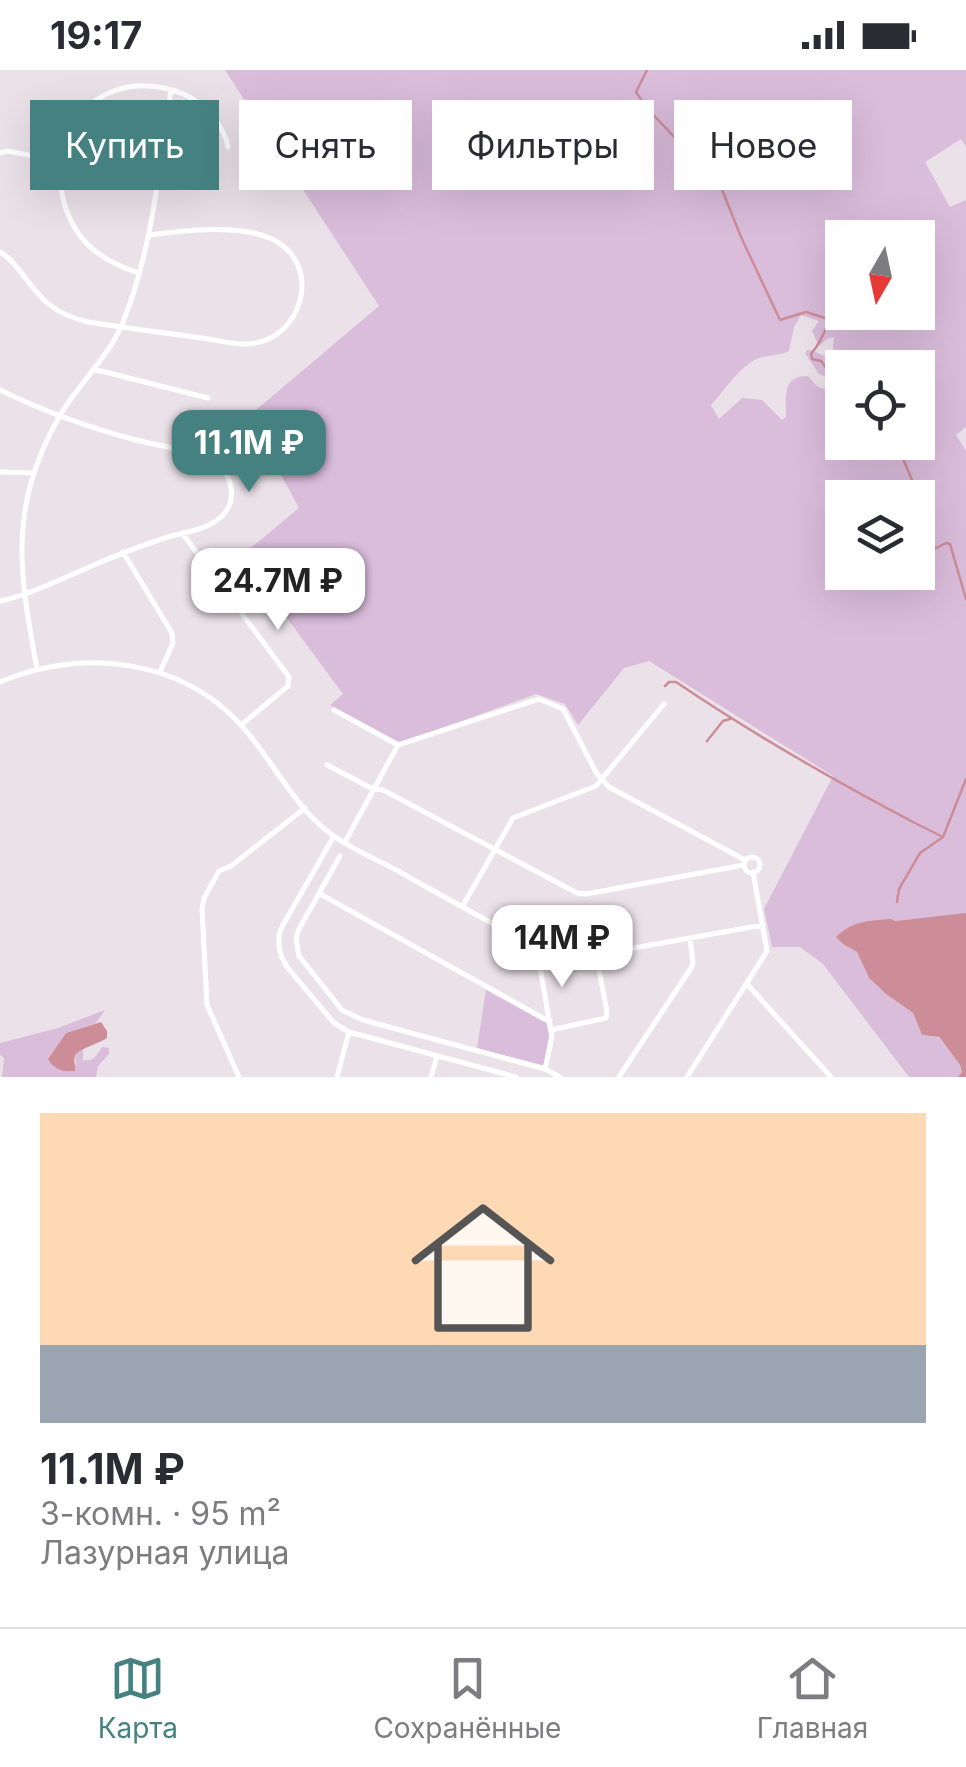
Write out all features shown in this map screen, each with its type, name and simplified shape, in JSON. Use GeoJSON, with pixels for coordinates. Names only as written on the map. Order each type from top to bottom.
{"type":"FeatureCollection","features":[{"type":"Feature","properties":{"kind":"street"},"geometry":{"type":"LineString","coordinates":[[97,100],[134,86],[188,96],[218,121],[228,147]]}},
{"type":"Feature","properties":{"kind":"street"},"geometry":{"type":"LineString","coordinates":[[37,668],[24,596],[20,537],[24,508],[33,473],[60,415],[121,327],[149,235],[171,90]]}},
{"type":"Feature","properties":{"kind":"street"},"geometry":{"type":"LineString","coordinates":[[0,153],[30,155]]}},
{"type":"Feature","properties":{"kind":"street"},"geometry":{"type":"LineString","coordinates":[[62,190],[70,220],[94,251],[139,273]]}},
{"type":"Feature","properties":{"kind":"street"},"geometry":{"type":"LineString","coordinates":[[0,252],[13,262],[39,296],[67,318],[248,344],[278,334],[291,322],[302,294],[299,269],[282,246],[271,239],[208,229],[149,235]]}},
{"type":"Feature","properties":{"kind":"street"},"geometry":{"type":"LineString","coordinates":[[93,369],[208,398]]}},
{"type":"Feature","properties":{"kind":"street"},"geometry":{"type":"LineString","coordinates":[[0,390],[98,429],[190,453],[226,472],[232,493],[222,516],[210,524],[123,552],[24,596],[0,601]]}},
{"type":"Feature","properties":{"kind":"street"},"geometry":{"type":"LineString","coordinates":[[0,472],[33,473]]}},
{"type":"Feature","properties":{"kind":"street"},"geometry":{"type":"LineString","coordinates":[[182,533],[289,677],[288,686],[242,725]]}},
{"type":"Feature","properties":{"kind":"street"},"geometry":{"type":"LineString","coordinates":[[123,552],[172,633],[173,644],[160,672]]}},
{"type":"Feature","properties":{"kind":"street"},"geometry":{"type":"LineString","coordinates":[[0,682],[37,668],[111,663],[160,672],[190,684],[242,725],[305,808],[334,836],[538,948],[563,954],[596,954],[763,925]]}},
{"type":"Feature","properties":{"kind":"street"},"geometry":{"type":"LineString","coordinates":[[345,842],[398,746],[534,699],[563,709],[608,788],[754,872]]}},
{"type":"Feature","properties":{"kind":"street"},"geometry":{"type":"LineString","coordinates":[[462,907],[516,815],[602,781],[664,704]]}},
{"type":"Feature","properties":{"kind":"street"},"geometry":{"type":"LineString","coordinates":[[334,710],[398,746]]}},
{"type":"Feature","properties":{"kind":"street"},"geometry":{"type":"LineString","coordinates":[[327,764],[577,894],[744,863],[752,857],[758,860],[759,868],[754,872]]}},
{"type":"Feature","properties":{"kind":"street"},"geometry":{"type":"LineString","coordinates":[[240,1077],[206,1004],[203,902],[219,872],[305,808]]}},
{"type":"Feature","properties":{"kind":"street"},"geometry":{"type":"LineString","coordinates":[[334,836],[283,925],[279,945],[288,967],[334,1023],[349,1032],[516,1077]]}},
{"type":"Feature","properties":{"kind":"street"},"geometry":{"type":"LineString","coordinates":[[340,856],[299,929],[296,946],[299,956],[342,1010],[363,1020],[546,1069],[560,1077]]}},
{"type":"Feature","properties":{"kind":"street"},"geometry":{"type":"LineString","coordinates":[[687,1077],[767,952],[754,872]]}},
{"type":"Feature","properties":{"kind":"street"},"geometry":{"type":"LineString","coordinates":[[319,894],[550,1020]]}},
{"type":"Feature","properties":{"kind":"street"},"geometry":{"type":"LineString","coordinates":[[619,1077],[692,968],[690,938]]}},
{"type":"Feature","properties":{"kind":"street"},"geometry":{"type":"LineString","coordinates":[[506,944],[539,962],[552,1037],[546,1069]]}},
{"type":"Feature","properties":{"kind":"street"},"geometry":{"type":"LineString","coordinates":[[551,1030],[606,1018],[596,954]]}},
{"type":"Feature","properties":{"kind":"street"},"geometry":{"type":"LineString","coordinates":[[747,984],[831,1077]]}},
{"type":"Feature","properties":{"kind":"street"},"geometry":{"type":"LineString","coordinates":[[336,1077],[349,1032]]}},
{"type":"Feature","properties":{"kind":"street"},"geometry":{"type":"LineString","coordinates":[[431,1077],[437,1056]]}},
{"type":"Feature","properties":{"kind":"shaded area"},"geometry":{"type":"Polygon","coordinates":[[[225,70],[966,70],[966,147],[961,139],[925,162],[950,207],[966,200],[966,427],[956,435],[966,451],[966,914],[894,921],[843,944],[857,952],[869,978],[913,1013],[922,1035],[938,1037],[962,1073],[958,1077],[909,1077],[823,964],[800,947],[772,947],[764,909],[833,776],[649,661],[624,668],[578,725],[565,704],[536,694],[399,742],[330,705],[343,694],[241,556],[299,508],[249,416],[379,306],[303,190],[412,190],[412,100],[245,100],[225,70]]]}},
{"type":"Feature","properties":{"kind":"shaded area"},"geometry":{"type":"Polygon","coordinates":[[[811,350],[825,356],[825,377],[805,353],[811,350]]]}},
{"type":"Feature","properties":{"kind":"shaded area"},"geometry":{"type":"Polygon","coordinates":[[[966,913],[966,1077],[958,1077],[962,1072],[960,1065],[939,1037],[922,1035],[913,1013],[869,978],[857,952],[836,937],[855,924],[868,921],[966,913]]]}},
{"type":"Feature","properties":{"kind":"shaded area"},"geometry":{"type":"Polygon","coordinates":[[[486,990],[546,1023],[549,1035],[544,1064],[477,1048],[486,990]]]}},
{"type":"Feature","properties":{"kind":"shaded area"},"geometry":{"type":"Polygon","coordinates":[[[105,1010],[96,1023],[66,1033],[48,1059],[55,1067],[72,1072],[75,1054],[83,1049],[83,1060],[90,1060],[102,1047],[109,1048],[96,1077],[2,1077],[4,1058],[0,1055],[0,1043],[58,1028],[105,1010]]]}},
{"type":"Feature","properties":{"kind":"shaded area"},"geometry":{"type":"Polygon","coordinates":[[[101,1022],[107,1038],[76,1054],[75,1071],[59,1070],[50,1062],[48,1059],[66,1033],[101,1022]]]}},
{"type":"Feature","properties":{"kind":"waterway"},"geometry":{"type":"LineString","coordinates":[[647,70],[636,92],[721,187],[780,320],[806,312],[828,319],[811,354],[812,359],[825,366]]}},
{"type":"Feature","properties":{"kind":"waterway"},"geometry":{"type":"LineString","coordinates":[[904,460],[920,499],[931,546],[950,544],[966,599]]}},
{"type":"Feature","properties":{"kind":"waterway"},"geometry":{"type":"LineString","coordinates":[[665,686],[676,682],[794,756],[915,823]]}},
{"type":"Feature","properties":{"kind":"waterway"},"geometry":{"type":"LineString","coordinates":[[707,741],[723,721],[730,719]]}},
{"type":"Feature","properties":{"kind":"waterway"},"geometry":{"type":"LineString","coordinates":[[897,902],[899,889],[920,853],[943,837],[966,779]]}},
{"type":"Feature","properties":{"kind":"waterway"},"geometry":{"type":"LineString","coordinates":[[917,824],[943,837]]}}]}
